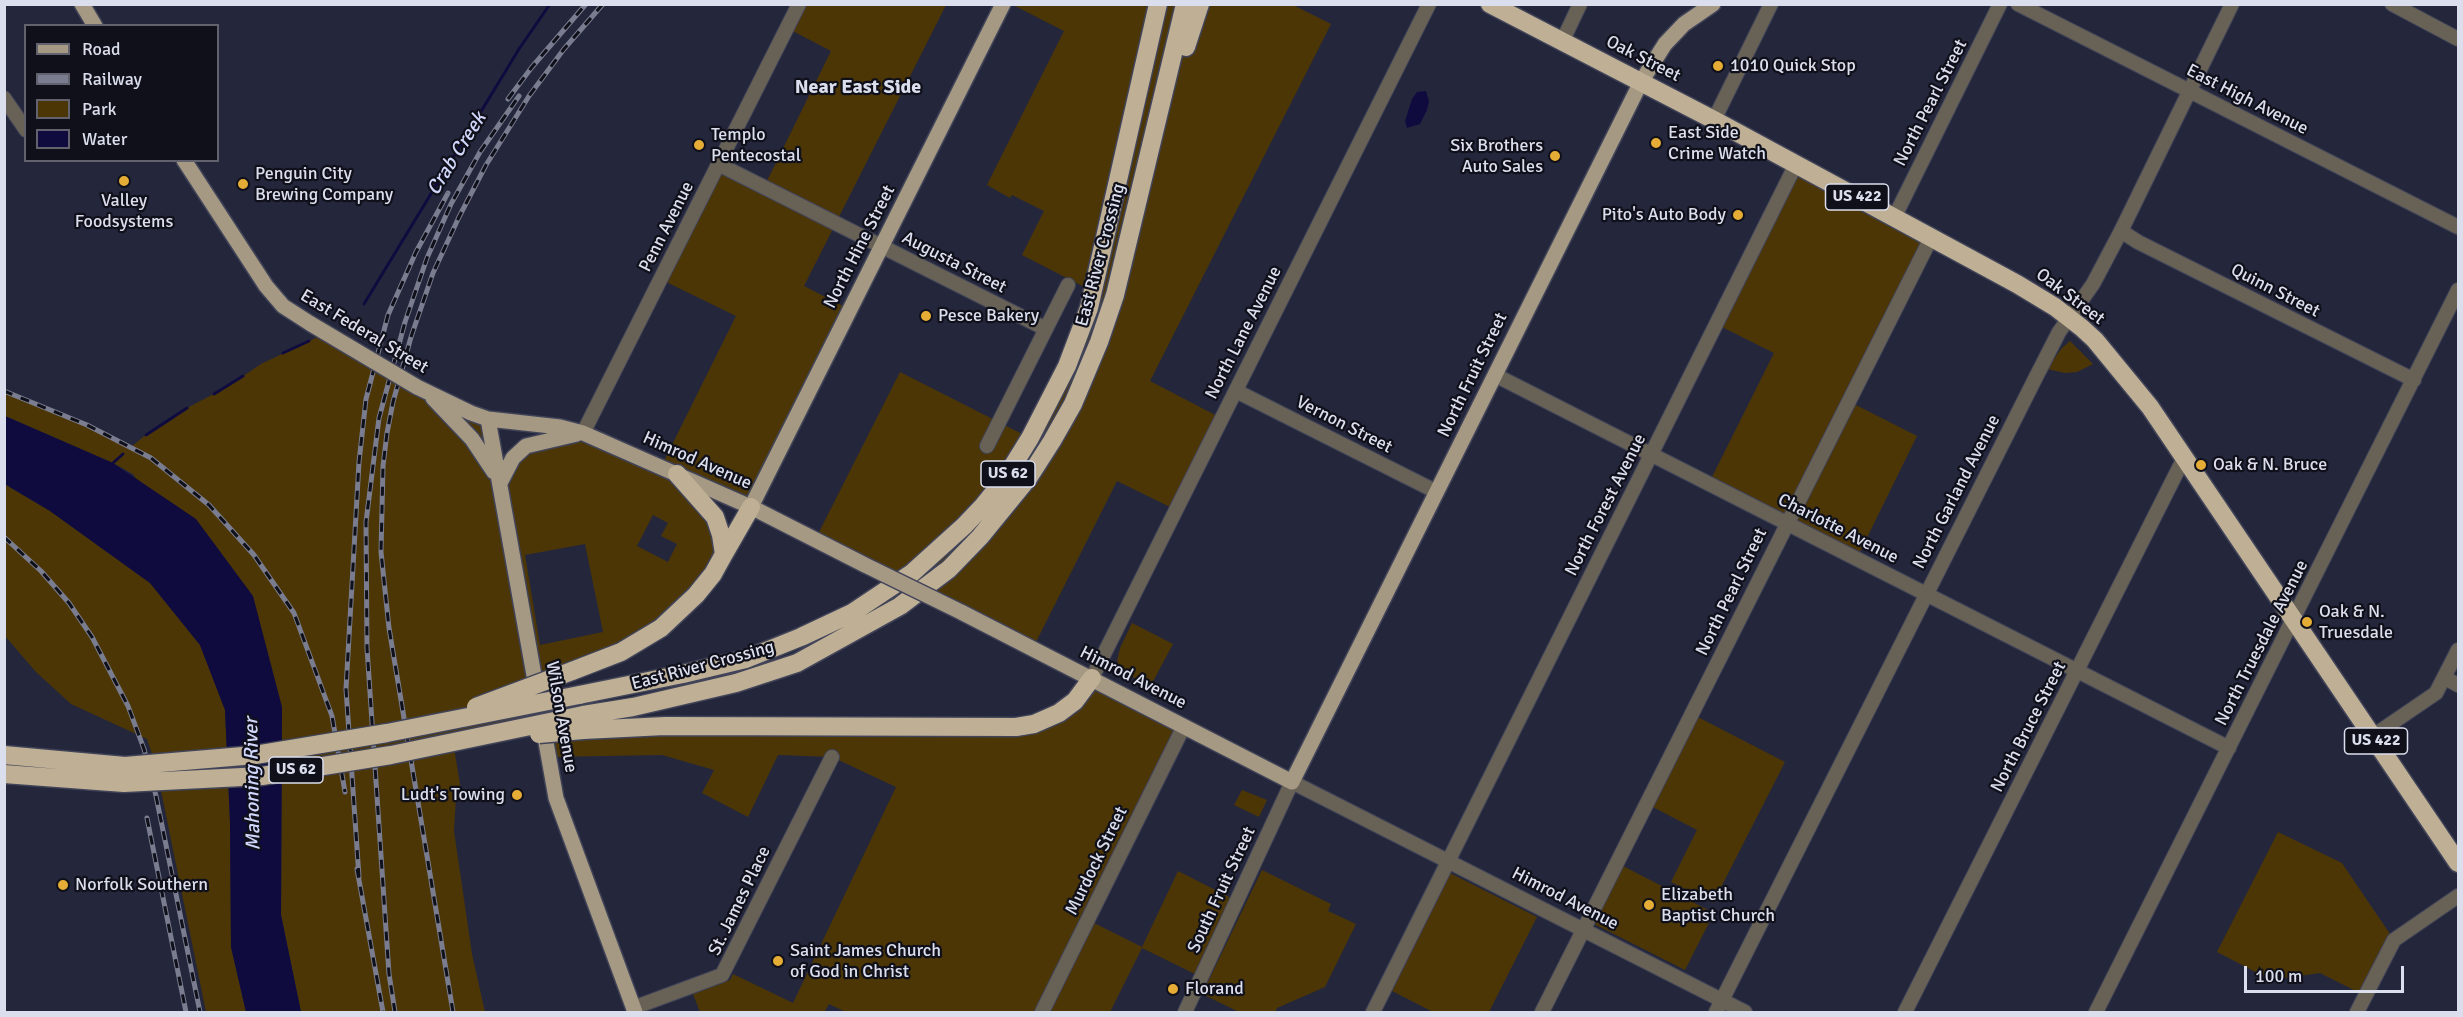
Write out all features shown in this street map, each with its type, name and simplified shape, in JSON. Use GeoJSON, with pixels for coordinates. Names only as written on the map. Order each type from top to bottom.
{"type":"FeatureCollection","features":[{"type":"Feature","properties":{"kind":"highway","name":"East River Crossing"},"geometry":{"type":"LineString","coordinates":[[4,755],[125,766],[255,755],[422,727],[683,674],[746,659],[852,613],[912,573],[964,526],[982,506],[1004,480],[1030,438],[1067,366],[1089,308],[1158,4]]}},
{"type":"Feature","properties":{"kind":"highway","name":"East River Crossing"},"geometry":{"type":"LineString","coordinates":[[583,723],[633,706],[736,682],[797,663],[900,606],[949,569],[980,537],[1024,483],[1052,441],[1073,404],[1099,342],[1115,295],[1185,4]]}},
{"type":"Feature","properties":{"kind":"highway"},"geometry":{"type":"LineString","coordinates":[[1144,177],[1200,4]]}},
{"type":"Feature","properties":{"kind":"highway","name":"Oak Street"},"geometry":{"type":"LineString","coordinates":[[1490,4],[1714,120],[2017,284],[2068,318],[2102,348],[2150,406],[2458,862]]}},
{"type":"Feature","properties":{"kind":"highway"},"geometry":{"type":"LineString","coordinates":[[677,474],[715,517],[724,555]]}},
{"type":"Feature","properties":{"kind":"highway"},"geometry":{"type":"LineString","coordinates":[[422,727],[621,652],[661,628],[696,596],[713,574],[751,507]]}},
{"type":"Feature","properties":{"kind":"highway"},"geometry":{"type":"LineString","coordinates":[[583,723],[665,726],[1016,727],[1034,724],[1059,713],[1075,701],[1092,678]]}},
{"type":"Feature","properties":{"kind":"highway","name":"US 62"},"geometry":{"type":"LineString","coordinates":[[4,774],[124,783],[262,776],[457,741],[583,723]]}},
{"type":"Feature","properties":{"kind":"main road"},"geometry":{"type":"LineString","coordinates":[[82,4],[93,17]]}},
{"type":"Feature","properties":{"kind":"main road","name":"North Hine Street"},"geometry":{"type":"LineString","coordinates":[[751,507],[1004,4]]}},
{"type":"Feature","properties":{"kind":"main road","name":"North Fruit Street"},"geometry":{"type":"LineString","coordinates":[[1292,782],[1641,82],[1665,44],[1690,19],[1713,4]]}},
{"type":"Feature","properties":{"kind":"main road","name":"East Federal Street"},"geometry":{"type":"LineString","coordinates":[[185,162],[266,286],[284,306],[424,391],[488,419]]}},
{"type":"Feature","properties":{"kind":"main road"},"geometry":{"type":"LineString","coordinates":[[424,391],[474,443],[500,483],[513,458],[526,446],[538,441],[583,433]]}},
{"type":"Feature","properties":{"kind":"main road","name":"Himrod Avenue"},"geometry":{"type":"LineString","coordinates":[[488,419],[560,427],[583,433],[751,507],[1092,678],[1292,782]]}},
{"type":"Feature","properties":{"kind":"main road","name":"Wilson Avenue"},"geometry":{"type":"LineString","coordinates":[[488,419],[556,798],[634,1010]]}},
{"type":"Feature","properties":{"kind":"street","name":"Penn Avenue"},"geometry":{"type":"LineString","coordinates":[[583,433],[799,4]]}},
{"type":"Feature","properties":{"kind":"street","name":"North Lane Avenue"},"geometry":{"type":"LineString","coordinates":[[1092,678],[1429,4]]}},
{"type":"Feature","properties":{"kind":"street"},"geometry":{"type":"LineString","coordinates":[[1562,42],[1580,4]]}},
{"type":"Feature","properties":{"kind":"street"},"geometry":{"type":"LineString","coordinates":[[1714,120],[1771,4]]}},
{"type":"Feature","properties":{"kind":"street","name":"North Pearl Street"},"geometry":{"type":"LineString","coordinates":[[1894,218],[2000,4]]}},
{"type":"Feature","properties":{"kind":"street","name":"East High Avenue"},"geometry":{"type":"LineString","coordinates":[[2018,4],[2458,227]]}},
{"type":"Feature","properties":{"kind":"street","name":"North Garland Avenue"},"geometry":{"type":"LineString","coordinates":[[1719,1007],[1925,593],[2054,341],[2093,284],[2121,231],[2232,4]]}},
{"type":"Feature","properties":{"kind":"street"},"geometry":{"type":"LineString","coordinates":[[2396,5],[2458,39]]}},
{"type":"Feature","properties":{"kind":"street"},"geometry":{"type":"LineString","coordinates":[[4,98],[24,127]]}},
{"type":"Feature","properties":{"kind":"street","name":"Augusta Street"},"geometry":{"type":"LineString","coordinates":[[718,164],[1046,329]]}},
{"type":"Feature","properties":{"kind":"street","name":"North Forest Avenue"},"geometry":{"type":"LineString","coordinates":[[1373,1012],[1796,164]]}},
{"type":"Feature","properties":{"kind":"street","name":"Quinn Street"},"geometry":{"type":"LineString","coordinates":[[2121,231],[2138,242],[2414,380]]}},
{"type":"Feature","properties":{"kind":"street","name":"North Pearl Street"},"geometry":{"type":"LineString","coordinates":[[1542,1012],[1931,238]]}},
{"type":"Feature","properties":{"kind":"street"},"geometry":{"type":"LineString","coordinates":[[987,446],[1068,285]]}},
{"type":"Feature","properties":{"kind":"street","name":"North Truesdale Avenue"},"geometry":{"type":"LineString","coordinates":[[2096,1012],[2458,290]]}},
{"type":"Feature","properties":{"kind":"street","name":"Charlotte Avenue"},"geometry":{"type":"LineString","coordinates":[[1495,375],[2229,748]]}},
{"type":"Feature","properties":{"kind":"street","name":"Vernon Street"},"geometry":{"type":"LineString","coordinates":[[1236,391],[1437,492]]}},
{"type":"Feature","properties":{"kind":"street","name":"North Bruce Street"},"geometry":{"type":"LineString","coordinates":[[1905,1012],[2184,458]]}},
{"type":"Feature","properties":{"kind":"street"},"geometry":{"type":"LineString","coordinates":[[2373,736],[2436,693],[2458,650]]}},
{"type":"Feature","properties":{"kind":"street"},"geometry":{"type":"LineString","coordinates":[[2445,678],[2458,685]]}},
{"type":"Feature","properties":{"kind":"street","name":"Murdock Street"},"geometry":{"type":"LineString","coordinates":[[1042,1012],[1184,726]]}},
{"type":"Feature","properties":{"kind":"street","name":"St. James Place"},"geometry":{"type":"LineString","coordinates":[[634,1010],[722,975],[832,757]]}},
{"type":"Feature","properties":{"kind":"street","name":"Himrod Avenue"},"geometry":{"type":"LineString","coordinates":[[1292,782],[1583,930],[1719,1007],[1745,1012]]}},
{"type":"Feature","properties":{"kind":"street","name":"South Fruit Street"},"geometry":{"type":"LineString","coordinates":[[1185,1012],[1292,782]]}},
{"type":"Feature","properties":{"kind":"street"},"geometry":{"type":"LineString","coordinates":[[2357,1012],[2394,940],[2458,896]]}},
{"type":"Feature","properties":{"kind":"green space"},"geometry":{"type":"Polygon","coordinates":[[[799,5],[946,5],[804,286],[851,310],[751,507],[679,475],[710,511],[724,555],[661,628],[536,684],[542,723],[1035,724],[1092,678],[1184,726],[1088,920],[1142,947],[1178,871],[1237,901],[1201,977],[1142,948],[1110,1012],[846,1012],[829,1004],[825,1011],[821,1012],[700,1012],[693,994],[730,980],[733,974],[793,1003],[896,787],[832,757],[778,755],[748,817],[702,793],[714,770],[662,755],[548,757],[546,733],[453,742],[462,796],[456,797],[454,831],[472,954],[485,1012],[301,1012],[281,915],[282,707],[133,474],[5,416],[4,391],[87,425],[131,447],[149,432],[227,387],[261,364],[326,333],[488,419],[500,482],[513,458],[583,433],[661,467],[736,316],[660,279],[718,164],[764,187],[831,51],[787,28],[799,5]],[[653,515],[637,546],[668,562],[677,544],[661,536],[668,523],[653,515]],[[585,544],[525,555],[540,645],[603,632],[585,544]]]}},
{"type":"Feature","properties":{"kind":"green space"},"geometry":{"type":"Polygon","coordinates":[[[1013,5],[1293,5],[1331,24],[1150,381],[1221,418],[1176,510],[1117,481],[1033,648],[815,540],[900,372],[1030,438],[1092,291],[1022,255],[1044,211],[1012,195],[1010,198],[987,185],[1064,31],[1013,5]]]}},
{"type":"Feature","properties":{"kind":"green space"},"geometry":{"type":"Polygon","coordinates":[[[1796,164],[1931,238],[1848,401],[1917,436],[1857,558],[1709,483],[1774,353],[1716,324],[1796,164]]]}},
{"type":"Feature","properties":{"kind":"green space"},"geometry":{"type":"Polygon","coordinates":[[[2070,341],[2093,364],[2077,372],[2065,373],[2047,369],[2061,349],[2070,341]]]}},
{"type":"Feature","properties":{"kind":"green space"},"geometry":{"type":"Polygon","coordinates":[[[4,484],[50,511],[150,583],[200,645],[225,710],[230,822],[231,947],[246,1012],[206,1012],[156,766],[147,739],[71,704],[36,672],[5,636],[4,484]]]}},
{"type":"Feature","properties":{"kind":"green space"},"geometry":{"type":"Polygon","coordinates":[[[1132,623],[1173,644],[1150,687],[1121,670],[1117,661],[1120,648],[1132,623]]]}},
{"type":"Feature","properties":{"kind":"green space"},"geometry":{"type":"Polygon","coordinates":[[[1692,714],[1785,762],[1713,903],[1671,882],[1697,830],[1647,804],[1692,714]]]}},
{"type":"Feature","properties":{"kind":"green space"},"geometry":{"type":"Polygon","coordinates":[[[1242,790],[1267,800],[1259,817],[1234,805],[1242,790]]]}},
{"type":"Feature","properties":{"kind":"green space"},"geometry":{"type":"Polygon","coordinates":[[[2278,832],[2342,863],[2394,940],[2366,996],[2320,973],[2271,980],[2217,952],[2278,832]]]}},
{"type":"Feature","properties":{"kind":"green space"},"geometry":{"type":"Polygon","coordinates":[[[1623,866],[1714,913],[1685,970],[1594,924],[1623,866]]]}},
{"type":"Feature","properties":{"kind":"green space"},"geometry":{"type":"Polygon","coordinates":[[[1262,870],[1331,904],[1328,911],[1356,924],[1325,987],[1277,1008],[1275,1012],[1239,1012],[1202,994],[1262,870]]]}},
{"type":"Feature","properties":{"kind":"green space"},"geometry":{"type":"Polygon","coordinates":[[[1450,873],[1537,917],[1489,1012],[1433,1012],[1392,991],[1450,873]]]}},
{"type":"Feature","properties":{"kind":"water"},"geometry":{"type":"Polygon","coordinates":[[[1426,91],[1429,101],[1420,124],[1407,128],[1405,121],[1412,99],[1417,92],[1426,91]]]}},
{"type":"Feature","properties":{"kind":"water","name":"Mahoning River"},"geometry":{"type":"Polygon","coordinates":[[[5,416],[113,463],[196,519],[253,596],[282,707],[281,915],[301,1012],[246,1012],[231,947],[230,822],[225,710],[200,645],[150,583],[50,511],[5,484],[5,416]]]}},
{"type":"Feature","properties":{"kind":"waterway","name":"Crab Creek"},"geometry":{"type":"LineString","coordinates":[[364,304],[519,49],[550,4]]}},
{"type":"Feature","properties":{"kind":"waterway","name":"Crab Creek"},"geometry":{"type":"LineString","coordinates":[[283,353],[309,341]]}},
{"type":"Feature","properties":{"kind":"waterway","name":"Crab Creek"},"geometry":{"type":"LineString","coordinates":[[214,394],[243,376]]}},
{"type":"Feature","properties":{"kind":"waterway","name":"Crab Creek"},"geometry":{"type":"LineString","coordinates":[[146,435],[187,408]]}},
{"type":"Feature","properties":{"kind":"waterway","name":"Crab Creek"},"geometry":{"type":"LineString","coordinates":[[113,463],[123,454]]}},
{"type":"Feature","properties":{"kind":"railway"},"geometry":{"type":"LineString","coordinates":[[508,99],[586,4]]}},
{"type":"Feature","properties":{"kind":"railway"},"geometry":{"type":"LineString","coordinates":[[453,1012],[389,628],[381,552],[383,466],[387,433],[411,337],[433,273],[459,217],[486,165],[529,96],[564,49],[603,4]]}},
{"type":"Feature","properties":{"kind":"railway"},"geometry":{"type":"LineString","coordinates":[[395,1012],[389,974],[367,648],[366,522],[379,418],[405,322],[427,258],[451,204],[480,152],[519,96]]}},
{"type":"Feature","properties":{"kind":"railway"},"geometry":{"type":"LineString","coordinates":[[359,877],[346,689],[359,462],[366,399],[388,315],[416,252],[448,193]]}},
{"type":"Feature","properties":{"kind":"railway"},"geometry":{"type":"LineString","coordinates":[[4,391],[87,425],[151,458],[209,505],[254,555],[294,613],[332,716],[345,792]]}},
{"type":"Feature","properties":{"kind":"railway"},"geometry":{"type":"LineString","coordinates":[[4,537],[41,571],[69,603],[92,637],[128,706],[144,749],[156,796],[200,1012]]}},
{"type":"Feature","properties":{"kind":"railway"},"geometry":{"type":"LineString","coordinates":[[147,818],[186,1012]]}},
{"type":"Feature","properties":{"kind":"railway"},"geometry":{"type":"LineString","coordinates":[[357,869],[383,1012]]}},
{"type":"Feature","properties":{"kind":"place","name":"1010 Quick Stop"},"geometry":{"type":"Point","coordinates":[1718,66]}},
{"type":"Feature","properties":{"kind":"place","name":"East Side Crime Watch"},"geometry":{"type":"Point","coordinates":[1656,143]}},
{"type":"Feature","properties":{"kind":"place","name":"Templo Pentecostal"},"geometry":{"type":"Point","coordinates":[699,145]}},
{"type":"Feature","properties":{"kind":"place","name":"Six Brothers Auto Sales"},"geometry":{"type":"Point","coordinates":[1555,156]}},
{"type":"Feature","properties":{"kind":"place","name":"Valley Foodsystems"},"geometry":{"type":"Point","coordinates":[124,181]}},
{"type":"Feature","properties":{"kind":"place","name":"Penguin City Brewing Company"},"geometry":{"type":"Point","coordinates":[243,184]}},
{"type":"Feature","properties":{"kind":"place","name":"Pito's Auto Body"},"geometry":{"type":"Point","coordinates":[1738,215]}},
{"type":"Feature","properties":{"kind":"place","name":"Pesce Bakery"},"geometry":{"type":"Point","coordinates":[926,316]}},
{"type":"Feature","properties":{"kind":"place","name":"Oak & N. Bruce"},"geometry":{"type":"Point","coordinates":[2201,465]}},
{"type":"Feature","properties":{"kind":"place","name":"Oak & N. Truesdale"},"geometry":{"type":"Point","coordinates":[2307,622]}},
{"type":"Feature","properties":{"kind":"place","name":"Ludt's Towing"},"geometry":{"type":"Point","coordinates":[517,795]}},
{"type":"Feature","properties":{"kind":"place","name":"Norfolk Southern"},"geometry":{"type":"Point","coordinates":[63,885]}},
{"type":"Feature","properties":{"kind":"place","name":"Elizabeth Baptist Church"},"geometry":{"type":"Point","coordinates":[1649,905]}},
{"type":"Feature","properties":{"kind":"place","name":"Saint James Church of God in Christ"},"geometry":{"type":"Point","coordinates":[778,961]}},
{"type":"Feature","properties":{"kind":"place","name":"Florand"},"geometry":{"type":"Point","coordinates":[1173,989]}},
{"type":"Feature","properties":{"kind":"district","name":"Near East Side"},"geometry":{"type":"Point","coordinates":[858,88]}}]}
